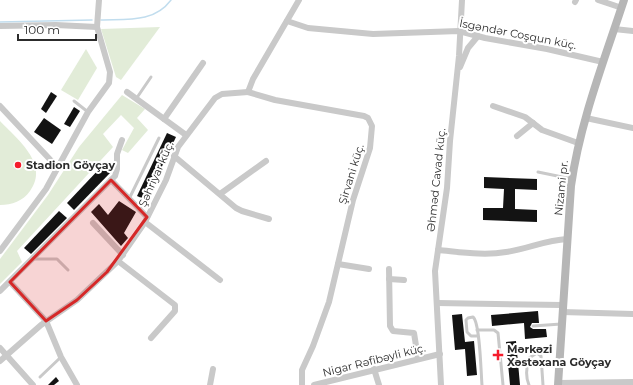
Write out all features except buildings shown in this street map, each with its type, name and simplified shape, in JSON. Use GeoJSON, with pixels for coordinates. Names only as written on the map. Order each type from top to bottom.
{"type":"FeatureCollection","features":[{"type":"Feature","properties":{"kind":"street"},"geometry":{"type":"LineString","coordinates":[[0,251],[46,189],[88,112],[109,83],[110,77],[97,27],[99,0]]}},
{"type":"Feature","properties":{"kind":"street"},"geometry":{"type":"LineString","coordinates":[[248,92],[253,79],[299,0]]}},
{"type":"Feature","properties":{"kind":"street","name":"Əhməd Cavad küç."},"geometry":{"type":"LineString","coordinates":[[441,385],[435,271],[447,188],[462,0]]}},
{"type":"Feature","properties":{"kind":"street"},"geometry":{"type":"LineString","coordinates":[[598,0],[623,4]]}},
{"type":"Feature","properties":{"kind":"street","name":"Nizami pr."},"geometry":{"type":"LineString","coordinates":[[558,384],[567,239],[572,179],[578,143],[623,4]]}},
{"type":"Feature","properties":{"kind":"street","name":"İsgəndər Coşqun küç."},"geometry":{"type":"LineString","coordinates":[[287,22],[308,28],[373,34],[459,31],[478,36],[547,48],[603,62]]}},
{"type":"Feature","properties":{"kind":"street"},"geometry":{"type":"LineString","coordinates":[[0,26],[56,25],[97,27]]}},
{"type":"Feature","properties":{"kind":"street"},"geometry":{"type":"LineString","coordinates":[[614,29],[633,31]]}},
{"type":"Feature","properties":{"kind":"street"},"geometry":{"type":"LineString","coordinates":[[457,72],[468,48],[478,36]]}},
{"type":"Feature","properties":{"kind":"street"},"geometry":{"type":"LineString","coordinates":[[164,118],[203,63]]}},
{"type":"Feature","properties":{"kind":"street"},"geometry":{"type":"LineString","coordinates":[[127,92],[186,135]]}},
{"type":"Feature","properties":{"kind":"street","name":"Şəhriyar küç."},"geometry":{"type":"LineString","coordinates":[[0,361],[46,321],[77,300],[123,255],[146,220],[166,180],[174,156],[186,135],[216,96],[222,94],[248,92]]}},
{"type":"Feature","properties":{"kind":"street","name":"Şirvani küç."},"geometry":{"type":"LineString","coordinates":[[248,92],[275,100],[364,116],[370,121],[372,137],[370,148],[353,200],[326,308],[313,346],[302,370],[302,385]]}},
{"type":"Feature","properties":{"kind":"street"},"geometry":{"type":"LineString","coordinates":[[0,106],[58,168]]}},
{"type":"Feature","properties":{"kind":"street"},"geometry":{"type":"LineString","coordinates":[[493,106],[525,117],[542,130],[578,143]]}},
{"type":"Feature","properties":{"kind":"street"},"geometry":{"type":"LineString","coordinates":[[586,118],[633,128]]}},
{"type":"Feature","properties":{"kind":"street"},"geometry":{"type":"LineString","coordinates":[[517,136],[534,123]]}},
{"type":"Feature","properties":{"kind":"street"},"geometry":{"type":"LineString","coordinates":[[0,291],[111,180],[116,172],[117,154],[122,140]]}},
{"type":"Feature","properties":{"kind":"street"},"geometry":{"type":"LineString","coordinates":[[174,156],[242,211],[269,219]]}},
{"type":"Feature","properties":{"kind":"street"},"geometry":{"type":"LineString","coordinates":[[220,194],[266,161]]}},
{"type":"Feature","properties":{"kind":"street"},"geometry":{"type":"LineString","coordinates":[[111,180],[146,220],[220,280]]}},
{"type":"Feature","properties":{"kind":"street"},"geometry":{"type":"LineString","coordinates":[[93,222],[123,255]]}},
{"type":"Feature","properties":{"kind":"street"},"geometry":{"type":"LineString","coordinates":[[438,250],[480,253],[505,252],[550,241],[567,239]]}},
{"type":"Feature","properties":{"kind":"street"},"geometry":{"type":"LineString","coordinates":[[118,261],[176,305],[175,311],[151,338]]}},
{"type":"Feature","properties":{"kind":"street"},"geometry":{"type":"LineString","coordinates":[[338,264],[369,269]]}},
{"type":"Feature","properties":{"kind":"street"},"geometry":{"type":"LineString","coordinates":[[389,269],[390,326],[394,331],[414,332],[418,358]]}},
{"type":"Feature","properties":{"kind":"street"},"geometry":{"type":"LineString","coordinates":[[389,279],[404,280]]}},
{"type":"Feature","properties":{"kind":"street"},"geometry":{"type":"LineString","coordinates":[[10,282],[46,321],[61,357],[77,385]]}},
{"type":"Feature","properties":{"kind":"street"},"geometry":{"type":"LineString","coordinates":[[437,302],[562,308],[633,314]]}},
{"type":"Feature","properties":{"kind":"street"},"geometry":{"type":"LineString","coordinates":[[0,348],[33,385]]}},
{"type":"Feature","properties":{"kind":"street","name":"Nigar Rəfibəyli küç."},"geometry":{"type":"LineString","coordinates":[[314,385],[418,358],[440,354]]}},
{"type":"Feature","properties":{"kind":"street"},"geometry":{"type":"LineString","coordinates":[[210,385],[213,369]]}},
{"type":"Feature","properties":{"kind":"street"},"geometry":{"type":"LineString","coordinates":[[374,369],[379,385]]}},
{"type":"Feature","properties":{"kind":"street"},"geometry":{"type":"LineString","coordinates":[[558,384],[633,382]]}},
{"type":"Feature","properties":{"kind":"lane"},"geometry":{"type":"LineString","coordinates":[[136,98],[151,77]]}},
{"type":"Feature","properties":{"kind":"lane"},"geometry":{"type":"LineString","coordinates":[[74,101],[88,112]]}},
{"type":"Feature","properties":{"kind":"lane"},"geometry":{"type":"LineString","coordinates":[[129,199],[159,138]]}},
{"type":"Feature","properties":{"kind":"lane"},"geometry":{"type":"LineString","coordinates":[[538,172],[572,179]]}},
{"type":"Feature","properties":{"kind":"lane"},"geometry":{"type":"LineString","coordinates":[[32,259],[57,258],[68,270]]}},
{"type":"Feature","properties":{"kind":"lane"},"geometry":{"type":"LineString","coordinates":[[478,336],[471,336],[467,332],[466,320],[468,318],[476,318],[478,336],[482,385]]}},
{"type":"Feature","properties":{"kind":"lane"},"geometry":{"type":"LineString","coordinates":[[533,326],[561,324]]}},
{"type":"Feature","properties":{"kind":"lane"},"geometry":{"type":"LineString","coordinates":[[477,330],[494,330],[498,333],[503,385]]}},
{"type":"Feature","properties":{"kind":"lane"},"geometry":{"type":"LineString","coordinates":[[529,385],[526,374],[529,358],[537,353],[541,356],[544,385]]}},
{"type":"Feature","properties":{"kind":"lane"},"geometry":{"type":"LineString","coordinates":[[40,377],[61,357]]}},
{"type":"Feature","properties":{"kind":"highlighted area"},"geometry":{"type":"Polygon","coordinates":[[[111,180],[147,217],[107,272],[77,300],[46,321],[10,282],[111,180]]]}},
{"type":"Feature","properties":{"kind":"green space"},"geometry":{"type":"Polygon","coordinates":[[[160,27],[121,80],[116,77],[101,29],[160,27]]]}},
{"type":"Feature","properties":{"kind":"green space"},"geometry":{"type":"Polygon","coordinates":[[[86,49],[97,68],[78,100],[61,90],[86,49]]]}},
{"type":"Feature","properties":{"kind":"green space"},"geometry":{"type":"Polygon","coordinates":[[[122,95],[145,109],[137,118],[148,130],[128,153],[122,150],[134,128],[121,115],[103,134],[113,147],[17,251],[22,262],[0,284],[0,259],[48,195],[79,147],[122,95]]]}},
{"type":"Feature","properties":{"kind":"green space","name":"Stadion Göyçay"},"geometry":{"type":"Polygon","coordinates":[[[0,121],[29,153],[34,162],[36,171],[35,181],[30,191],[24,197],[17,202],[0,205],[0,121]]]}},
{"type":"Feature","properties":{"kind":"waterway"},"geometry":{"type":"LineString","coordinates":[[101,20],[130,19],[148,16],[157,13],[171,0]]}},
{"type":"Feature","properties":{"kind":"waterway"},"geometry":{"type":"LineString","coordinates":[[0,22],[92,20]]}},
{"type":"Feature","properties":{"kind":"place","name":"Stadion Göyçay"},"geometry":{"type":"Point","coordinates":[18,165]}},
{"type":"Feature","properties":{"kind":"place","name":"Mərkəzi Xəstəxana Göyçay"},"geometry":{"type":"Point","coordinates":[498,355]}}]}
